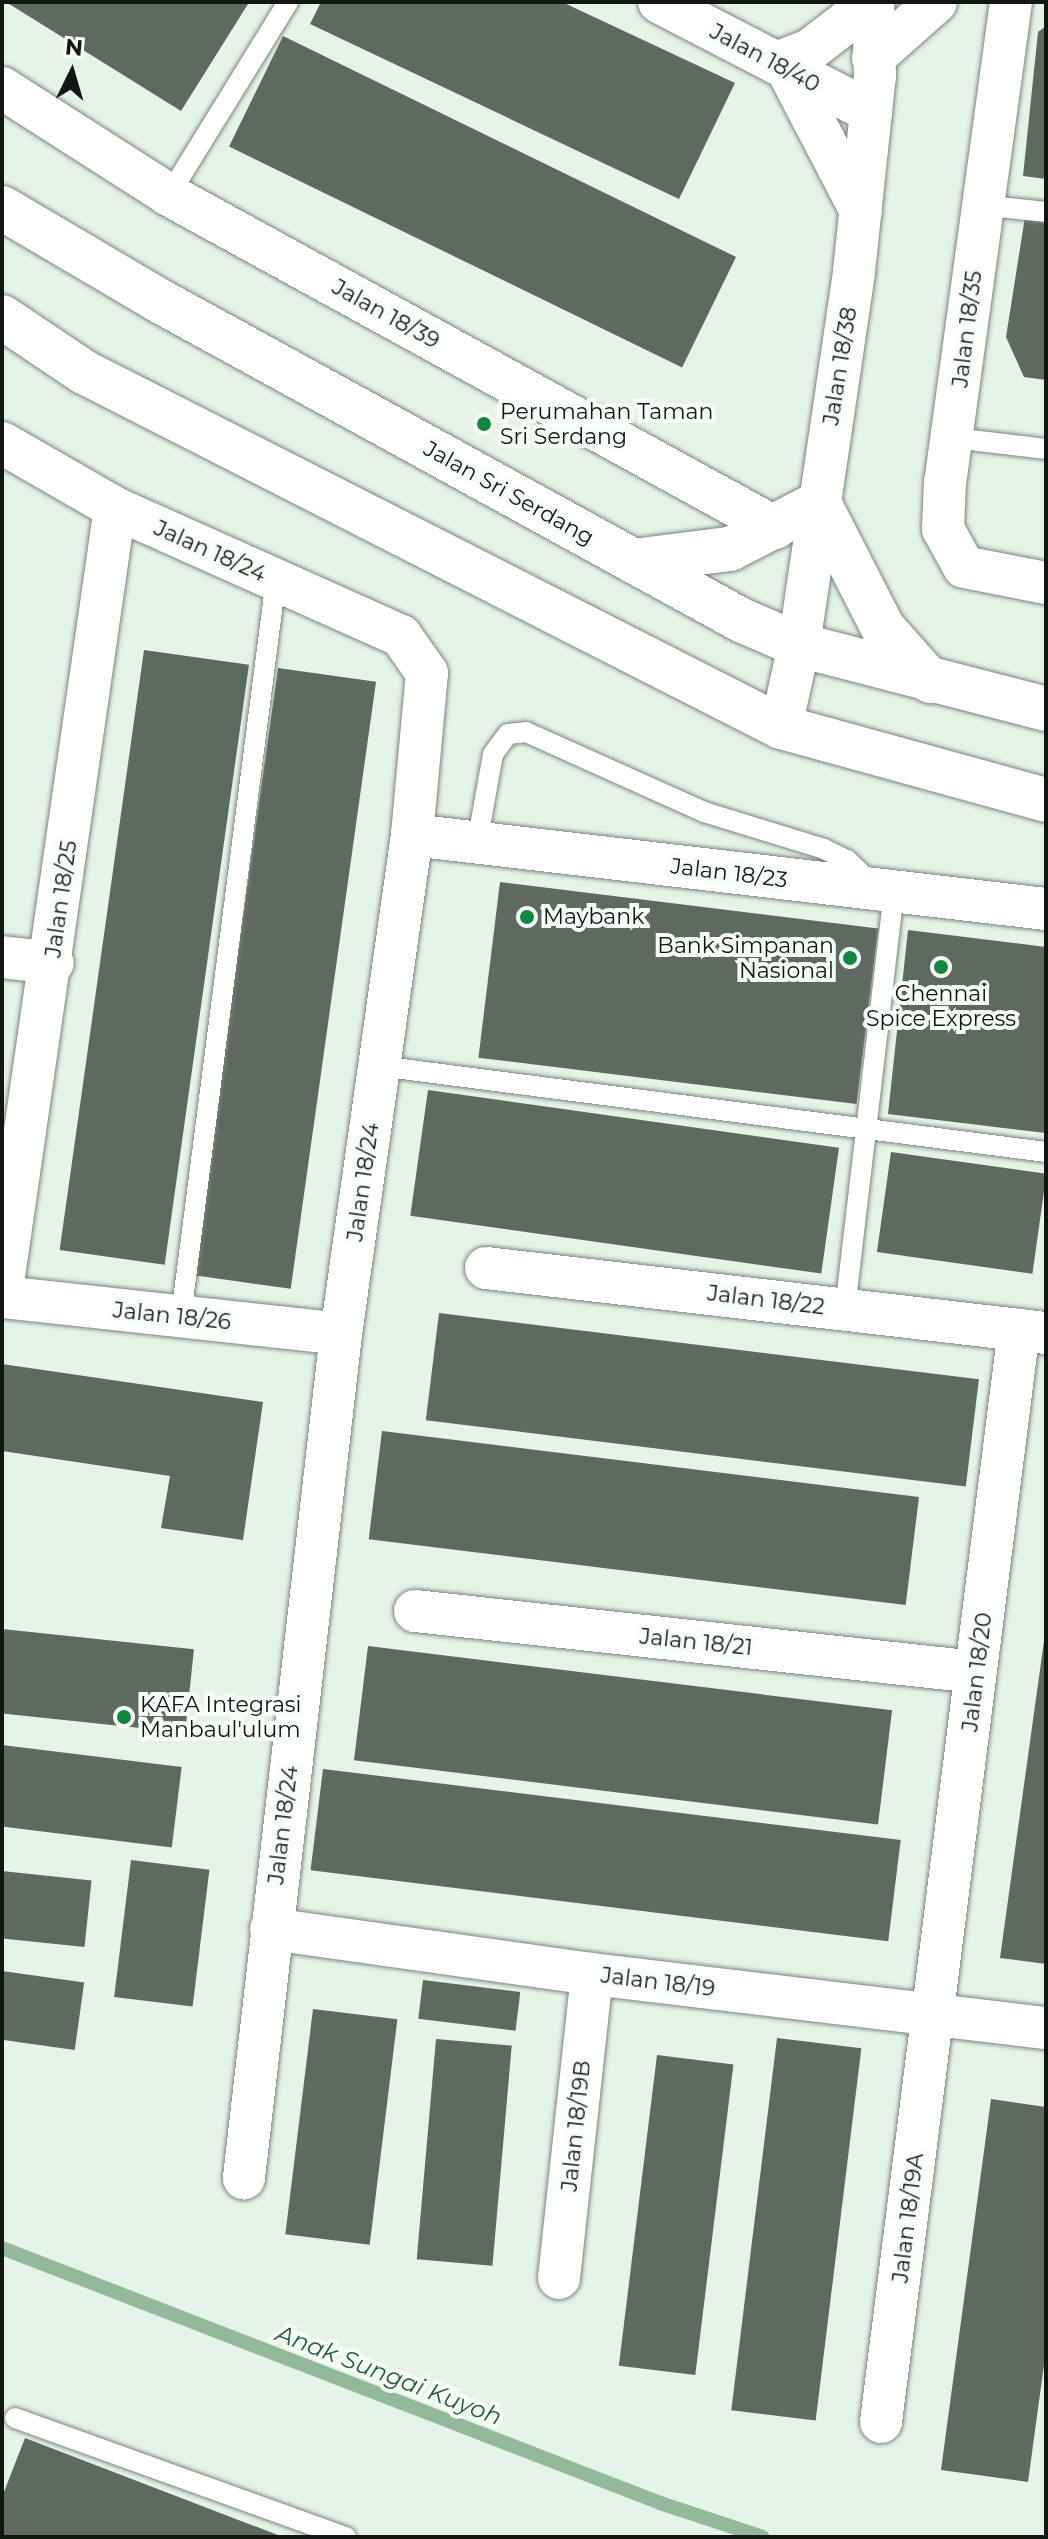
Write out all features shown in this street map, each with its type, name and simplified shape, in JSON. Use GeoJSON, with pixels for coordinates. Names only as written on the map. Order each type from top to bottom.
{"type":"FeatureCollection","features":[{"type":"Feature","properties":{"kind":"street","name":"Jalan 18/40"},"geometry":{"type":"LineString","coordinates":[[659,2],[871,112]]}},
{"type":"Feature","properties":{"kind":"street"},"geometry":{"type":"LineString","coordinates":[[861,211],[782,67],[849,20],[862,2]]}},
{"type":"Feature","properties":{"kind":"street","name":"Jalan 18/38"},"geometry":{"type":"LineString","coordinates":[[781,727],[799,645],[861,211],[871,112],[873,2]]}},
{"type":"Feature","properties":{"kind":"street","name":"Jalan 18/35"},"geometry":{"type":"LineString","coordinates":[[1011,2],[981,205],[943,529],[964,567],[1046,583]]}},
{"type":"Feature","properties":{"kind":"street"},"geometry":{"type":"LineString","coordinates":[[873,58],[923,9]]}},
{"type":"Feature","properties":{"kind":"street","name":"Jalan 18/39"},"geometry":{"type":"LineString","coordinates":[[2,88],[169,195],[776,528]]}},
{"type":"Feature","properties":{"kind":"street","name":"Jalan Sri Serdang"},"geometry":{"type":"LineString","coordinates":[[2,208],[158,300],[633,561],[799,645],[1046,709]]}},
{"type":"Feature","properties":{"kind":"street"},"geometry":{"type":"LineString","coordinates":[[2,317],[84,372],[781,727],[1046,800]]}},
{"type":"Feature","properties":{"kind":"street","name":"Jalan 18/24"},"geometry":{"type":"LineString","coordinates":[[2,443],[115,508],[401,636],[427,673],[412,835],[341,1334],[244,2178]]}},
{"type":"Feature","properties":{"kind":"street"},"geometry":{"type":"LineString","coordinates":[[633,561],[681,559],[730,549],[776,528],[819,503],[883,628],[930,681]]}},
{"type":"Feature","properties":{"kind":"street","name":"Jalan 18/25"},"geometry":{"type":"LineString","coordinates":[[2,1290],[53,963],[115,508]]}},
{"type":"Feature","properties":{"kind":"street","name":"Jalan 18/23"},"geometry":{"type":"LineString","coordinates":[[412,835],[1046,909]]}},
{"type":"Feature","properties":{"kind":"street"},"geometry":{"type":"LineString","coordinates":[[2,957],[53,963]]}},
{"type":"Feature","properties":{"kind":"street","name":"Jalan 18/22"},"geometry":{"type":"LineString","coordinates":[[486,1268],[1032,1331]]}},
{"type":"Feature","properties":{"kind":"street","name":"Jalan 18/26"},"geometry":{"type":"LineString","coordinates":[[2,1297],[341,1334]]}},
{"type":"Feature","properties":{"kind":"street","name":"Jalan 18/20"},"geometry":{"type":"LineString","coordinates":[[935,2014],[976,1672],[1032,1331]]}},
{"type":"Feature","properties":{"kind":"street","name":"Jalan 18/21"},"geometry":{"type":"LineString","coordinates":[[415,1611],[976,1672]]}},
{"type":"Feature","properties":{"kind":"street","name":"Jalan 18/19"},"geometry":{"type":"LineString","coordinates":[[271,1929],[592,1974],[1046,2028]]}},
{"type":"Feature","properties":{"kind":"street","name":"Jalan 18/19B"},"geometry":{"type":"LineString","coordinates":[[559,2278],[592,1974]]}},
{"type":"Feature","properties":{"kind":"street","name":"Jalan 18/19A"},"geometry":{"type":"LineString","coordinates":[[881,2422],[935,2014]]}},
{"type":"Feature","properties":{"kind":"lane"},"geometry":{"type":"LineString","coordinates":[[169,195],[288,2]]}},
{"type":"Feature","properties":{"kind":"lane"},"geometry":{"type":"LineString","coordinates":[[981,205],[1046,212]]}},
{"type":"Feature","properties":{"kind":"lane"},"geometry":{"type":"LineString","coordinates":[[954,438],[1046,449]]}},
{"type":"Feature","properties":{"kind":"lane"},"geometry":{"type":"LineString","coordinates":[[181,1316],[276,580]]}},
{"type":"Feature","properties":{"kind":"lane"},"geometry":{"type":"LineString","coordinates":[[477,843],[493,754],[508,734],[526,732],[704,812],[824,849],[847,860],[886,890],[866,1129],[845,1309]]}},
{"type":"Feature","properties":{"kind":"lane"},"geometry":{"type":"LineString","coordinates":[[379,1066],[1046,1152]]}},
{"type":"Feature","properties":{"kind":"lane"},"geometry":{"type":"LineString","coordinates":[[15,2418],[346,2537]]}},
{"type":"Feature","properties":{"kind":"building"},"geometry":{"type":"Polygon","coordinates":[[[6,2],[245,2],[248,4],[181,111],[6,2]]]}},
{"type":"Feature","properties":{"kind":"building"},"geometry":{"type":"Polygon","coordinates":[[[321,2],[562,2],[735,83],[679,199],[310,24],[321,2]]]}},
{"type":"Feature","properties":{"kind":"building"},"geometry":{"type":"Polygon","coordinates":[[[1046,26],[1046,179],[1023,176],[1038,32],[1046,26]]]}},
{"type":"Feature","properties":{"kind":"building"},"geometry":{"type":"Polygon","coordinates":[[[283,36],[736,257],[682,367],[229,147],[283,36]]]}},
{"type":"Feature","properties":{"kind":"building"},"geometry":{"type":"Polygon","coordinates":[[[1025,217],[1046,219],[1046,380],[1024,377],[1006,337],[1025,217]]]}},
{"type":"Feature","properties":{"kind":"building"},"geometry":{"type":"Polygon","coordinates":[[[144,650],[249,665],[165,1265],[60,1250],[144,650]]]}},
{"type":"Feature","properties":{"kind":"building"},"geometry":{"type":"Polygon","coordinates":[[[278,668],[376,682],[291,1289],[193,1275],[278,668]]]}},
{"type":"Feature","properties":{"kind":"building"},"geometry":{"type":"Polygon","coordinates":[[[500,882],[878,928],[857,1104],[478,1058],[500,882]]]}},
{"type":"Feature","properties":{"kind":"building"},"geometry":{"type":"Polygon","coordinates":[[[908,930],[1046,947],[1046,1133],[888,1114],[908,930]]]}},
{"type":"Feature","properties":{"kind":"building"},"geometry":{"type":"Polygon","coordinates":[[[428,1090],[839,1148],[821,1274],[410,1216],[428,1090]]]}},
{"type":"Feature","properties":{"kind":"building"},"geometry":{"type":"Polygon","coordinates":[[[891,1152],[1046,1174],[1032,1274],[877,1252],[891,1152]]]}},
{"type":"Feature","properties":{"kind":"building"},"geometry":{"type":"Polygon","coordinates":[[[439,1313],[979,1379],[966,1486],[426,1420],[439,1313]]]}},
{"type":"Feature","properties":{"kind":"building"},"geometry":{"type":"Polygon","coordinates":[[[2,1364],[263,1402],[243,1540],[161,1528],[170,1476],[2,1451],[2,1364]]]}},
{"type":"Feature","properties":{"kind":"building"},"geometry":{"type":"Polygon","coordinates":[[[382,1431],[919,1497],[906,1605],[369,1539],[382,1431]]]}},
{"type":"Feature","properties":{"kind":"building"},"geometry":{"type":"Polygon","coordinates":[[[2,1629],[194,1649],[185,1733],[2,1713],[2,1629]]]}},
{"type":"Feature","properties":{"kind":"building"},"geometry":{"type":"Polygon","coordinates":[[[1046,1641],[1046,1964],[1000,1958],[1046,1641]]]}},
{"type":"Feature","properties":{"kind":"building"},"geometry":{"type":"Polygon","coordinates":[[[368,1646],[892,1710],[878,1824],[354,1760],[368,1646]]]}},
{"type":"Feature","properties":{"kind":"building"},"geometry":{"type":"Polygon","coordinates":[[[2,1745],[182,1767],[172,1847],[2,1827],[2,1745]]]}},
{"type":"Feature","properties":{"kind":"building"},"geometry":{"type":"Polygon","coordinates":[[[323,1769],[901,1840],[888,1941],[311,1870],[323,1769]]]}},
{"type":"Feature","properties":{"kind":"building"},"geometry":{"type":"Polygon","coordinates":[[[131,1860],[209,1870],[193,2007],[114,1997],[131,1860]]]}},
{"type":"Feature","properties":{"kind":"building"},"geometry":{"type":"Polygon","coordinates":[[[2,1871],[92,1880],[85,1947],[2,1938],[2,1871]]]}},
{"type":"Feature","properties":{"kind":"building"},"geometry":{"type":"Polygon","coordinates":[[[2,1971],[84,1983],[75,2050],[2,2040],[2,1971]]]}},
{"type":"Feature","properties":{"kind":"building"},"geometry":{"type":"Polygon","coordinates":[[[423,1980],[520,1992],[516,2031],[418,2019],[423,1980]]]}},
{"type":"Feature","properties":{"kind":"building"},"geometry":{"type":"Polygon","coordinates":[[[313,2009],[397,2019],[370,2245],[285,2234],[313,2009]]]}},
{"type":"Feature","properties":{"kind":"building"},"geometry":{"type":"Polygon","coordinates":[[[777,2038],[861,2048],[816,2421],[731,2410],[777,2038]]]}},
{"type":"Feature","properties":{"kind":"building"},"geometry":{"type":"Polygon","coordinates":[[[436,2039],[512,2046],[492,2266],[417,2259],[436,2039]]]}},
{"type":"Feature","properties":{"kind":"building"},"geometry":{"type":"Polygon","coordinates":[[[657,2055],[733,2064],[695,2375],[619,2366],[657,2055]]]}},
{"type":"Feature","properties":{"kind":"building"},"geometry":{"type":"Polygon","coordinates":[[[991,2099],[1046,2107],[1046,2350],[1028,2482],[941,2470],[991,2099]]]}},
{"type":"Feature","properties":{"kind":"building"},"geometry":{"type":"Polygon","coordinates":[[[25,2438],[283,2537],[2,2537],[2,2497],[25,2438]]]}},
{"type":"Feature","properties":{"kind":"waterway","name":"Anak Sungai Kuyoh"},"geometry":{"type":"LineString","coordinates":[[2,2248],[660,2503],[763,2537]]}},
{"type":"Feature","properties":{"kind":"place","name":"Perumahan Taman Sri Serdang"},"geometry":{"type":"Point","coordinates":[484,424]}},
{"type":"Feature","properties":{"kind":"place","name":"Maybank"},"geometry":{"type":"Point","coordinates":[527,917]}},
{"type":"Feature","properties":{"kind":"place","name":"Bank Simpanan Nasional"},"geometry":{"type":"Point","coordinates":[850,958]}},
{"type":"Feature","properties":{"kind":"place","name":"Chennai Spice Express"},"geometry":{"type":"Point","coordinates":[941,967]}},
{"type":"Feature","properties":{"kind":"place","name":"KAFA Integrasi Manbaul'ulum"},"geometry":{"type":"Point","coordinates":[124,1717]}}]}
